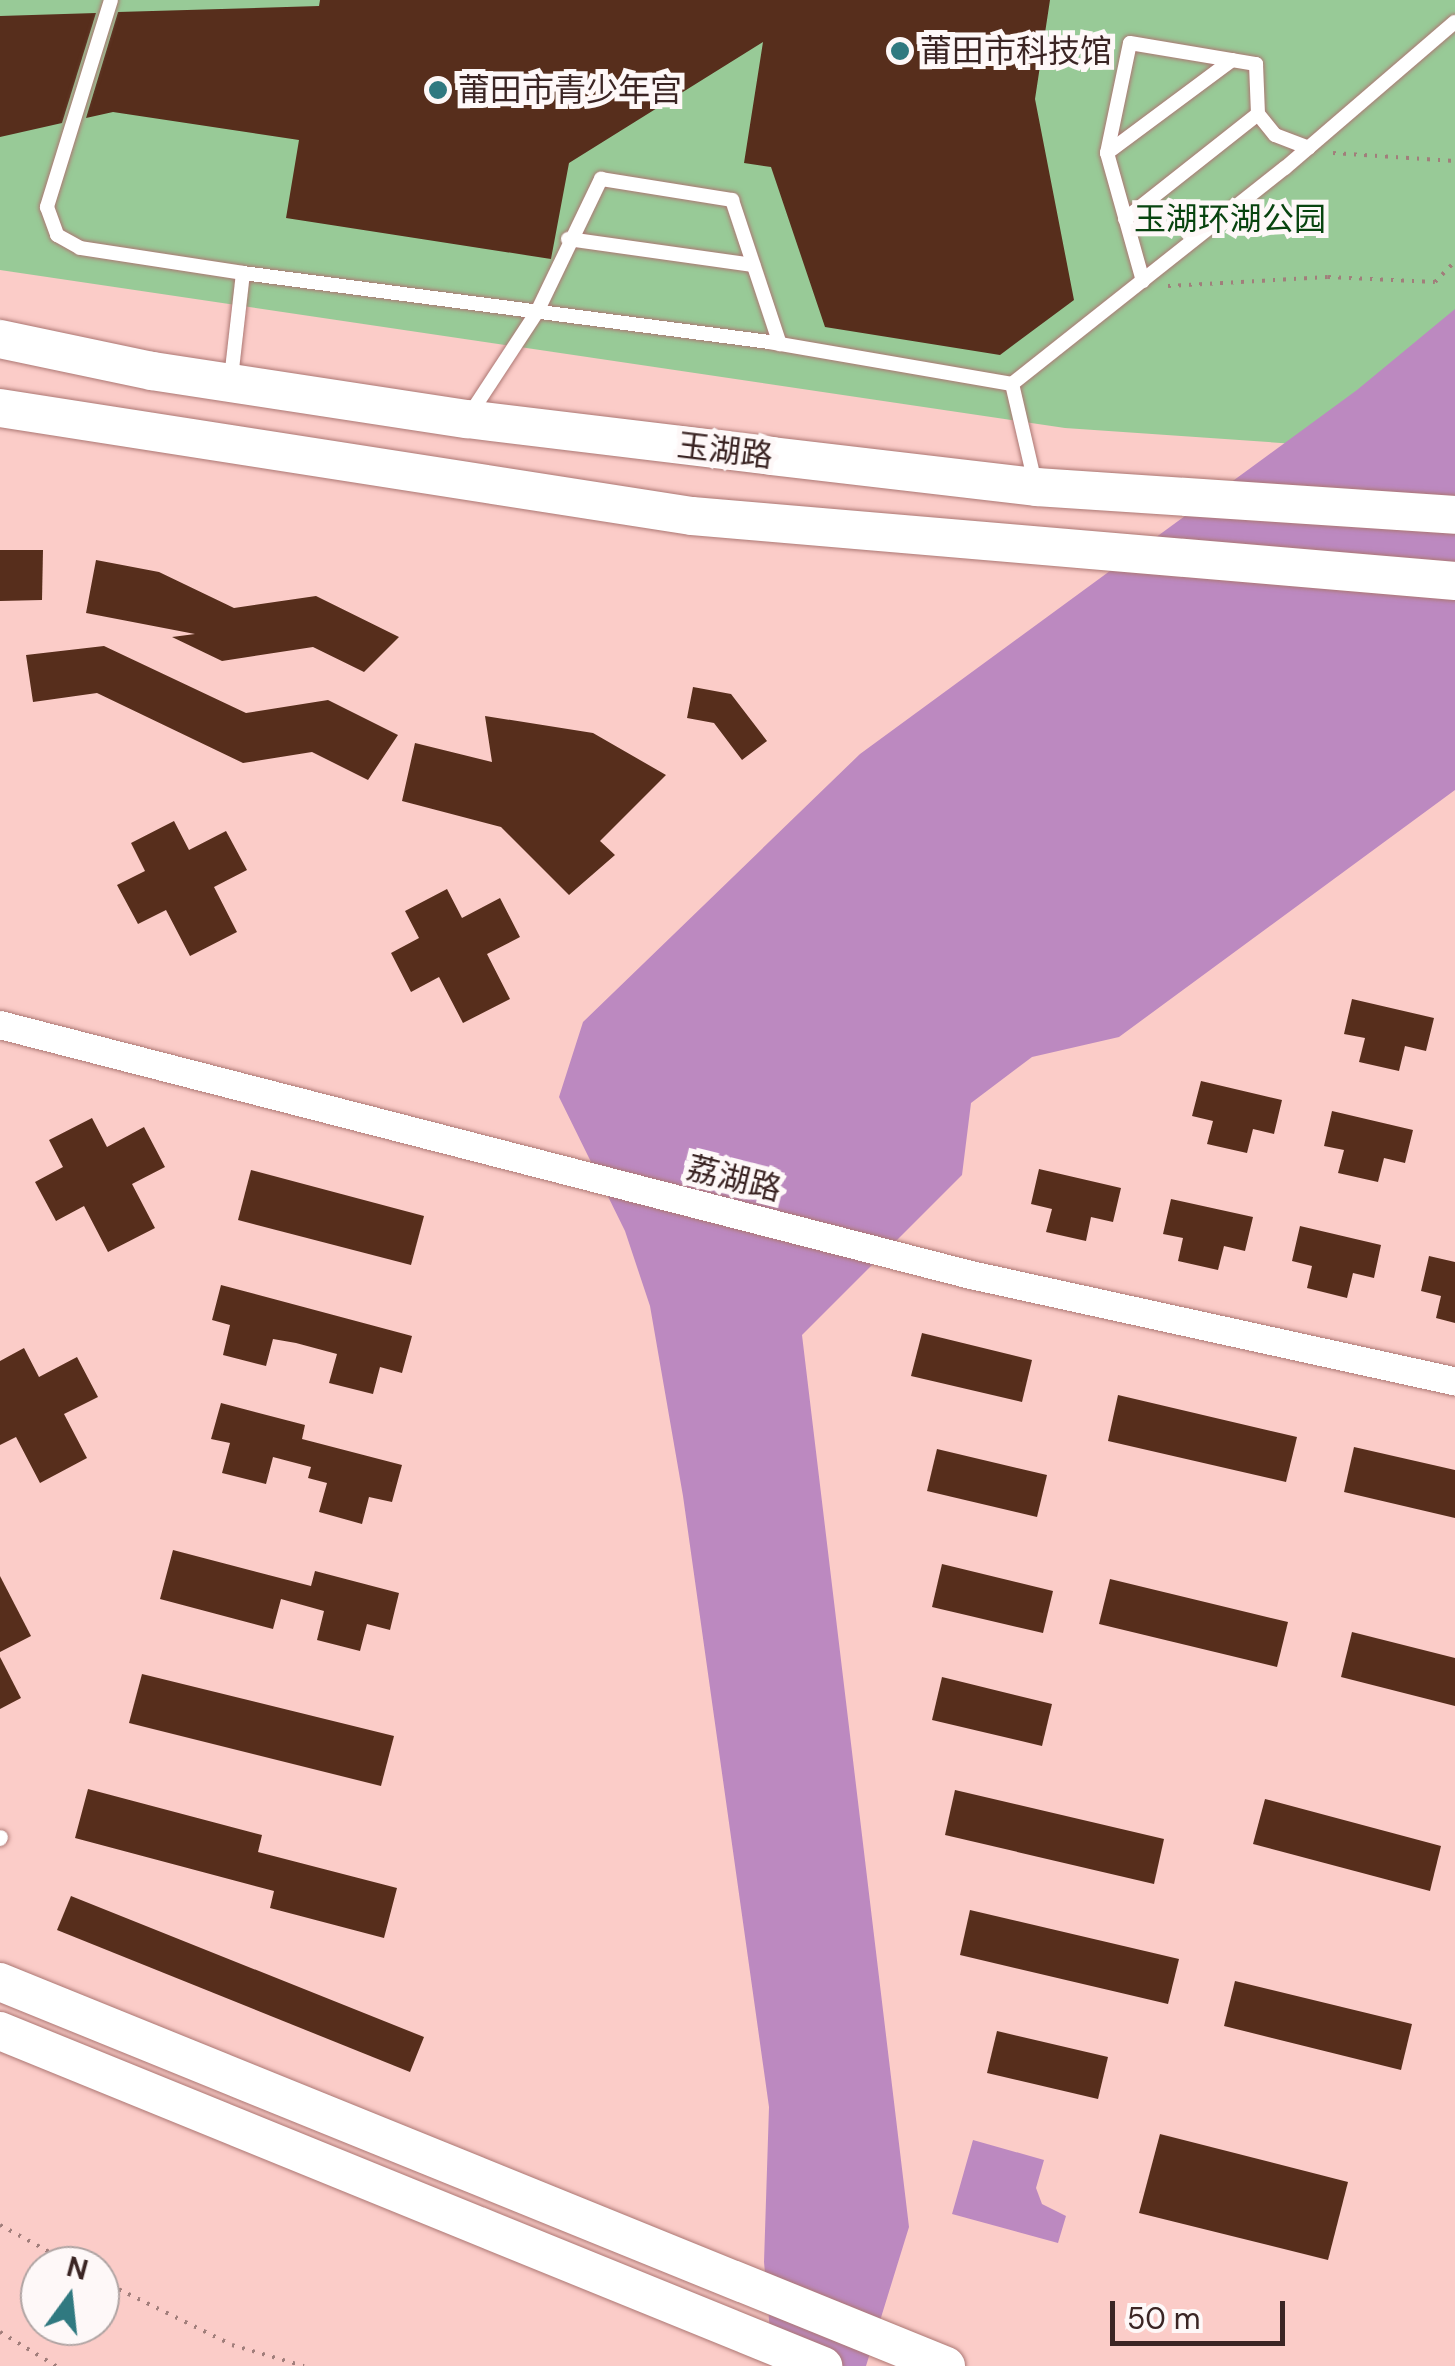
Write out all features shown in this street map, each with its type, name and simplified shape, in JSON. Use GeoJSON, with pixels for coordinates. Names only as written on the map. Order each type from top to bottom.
{"type":"FeatureCollection","features":[{"type":"Feature","properties":{"kind":"main road","name":"玉湖路"},"geometry":{"type":"LineString","coordinates":[[0,339],[230,383],[467,419],[1054,488],[1455,516]]}},
{"type":"Feature","properties":{"kind":"main road","name":"玉湖路"},"geometry":{"type":"LineString","coordinates":[[0,408],[674,514],[1031,550],[1455,581]]}},
{"type":"Feature","properties":{"kind":"main road"},"geometry":{"type":"LineString","coordinates":[[0,1982],[946,2366]]}},
{"type":"Feature","properties":{"kind":"main road"},"geometry":{"type":"LineString","coordinates":[[0,2032],[823,2366]]}},
{"type":"Feature","properties":{"kind":"street","name":"荔湖路"},"geometry":{"type":"LineString","coordinates":[[0,1026],[971,1275],[1455,1382]]}},
{"type":"Feature","properties":{"kind":"lane"},"geometry":{"type":"LineString","coordinates":[[111,0],[47,207],[57,235],[80,248],[780,344],[1012,384],[1309,148],[1455,22]]}},
{"type":"Feature","properties":{"kind":"lane"},"geometry":{"type":"LineString","coordinates":[[1138,284],[1107,153],[1130,43],[1256,64],[1258,114],[1275,135],[1309,148]]}},
{"type":"Feature","properties":{"kind":"lane"},"geometry":{"type":"LineString","coordinates":[[1107,153],[1232,60]]}},
{"type":"Feature","properties":{"kind":"lane"},"geometry":{"type":"LineString","coordinates":[[1125,219],[1258,114]]}},
{"type":"Feature","properties":{"kind":"lane"},"geometry":{"type":"LineString","coordinates":[[467,419],[537,312],[568,238],[601,179],[732,200],[780,344]]}},
{"type":"Feature","properties":{"kind":"lane"},"geometry":{"type":"LineString","coordinates":[[568,238],[752,265]]}},
{"type":"Feature","properties":{"kind":"lane"},"geometry":{"type":"LineString","coordinates":[[230,383],[243,273]]}},
{"type":"Feature","properties":{"kind":"lane"},"geometry":{"type":"LineString","coordinates":[[1012,384],[1054,488]]}},
{"type":"Feature","properties":{"kind":"path"},"geometry":{"type":"LineString","coordinates":[[1309,148],[1352,157],[1455,161]]}},
{"type":"Feature","properties":{"kind":"path"},"geometry":{"type":"LineString","coordinates":[[1138,284],[1328,276],[1434,282],[1455,261]]}},
{"type":"Feature","properties":{"kind":"path"},"geometry":{"type":"LineString","coordinates":[[0,2226],[38,2246]]}},
{"type":"Feature","properties":{"kind":"path"},"geometry":{"type":"LineString","coordinates":[[120,2290],[232,2344],[304,2366]]}},
{"type":"Feature","properties":{"kind":"path"},"geometry":{"type":"LineString","coordinates":[[0,2332],[56,2366]]}},
{"type":"Feature","properties":{"kind":"green space","name":"玉湖环湖公园"},"geometry":{"type":"Polygon","coordinates":[[[0,0],[1455,0],[1455,455],[1065,428],[0,270],[0,0]]]}},
{"type":"Feature","properties":{"kind":"shaded area"},"geometry":{"type":"Polygon","coordinates":[[[1455,309],[1455,790],[1119,1037],[1032,1057],[971,1103],[962,1175],[802,1335],[909,2227],[866,2366],[773,2366],[764,2262],[769,2107],[683,1496],[650,1306],[625,1231],[559,1097],[583,1022],[860,754],[1357,390],[1455,309]]]}},
{"type":"Feature","properties":{"kind":"shaded area"},"geometry":{"type":"Polygon","coordinates":[[[973,2140],[1044,2160],[1036,2188],[1042,2204],[1066,2216],[1058,2243],[952,2214],[973,2140]]]}},
{"type":"Feature","properties":{"kind":"building"},"geometry":{"type":"Polygon","coordinates":[[[320,0],[1050,0],[1035,99],[1074,300],[1000,355],[825,327],[771,167],[744,163],[763,42],[569,163],[551,259],[286,218],[299,140],[113,112],[86,118],[118,12],[319,6],[320,0]]]}},
{"type":"Feature","properties":{"kind":"building"},"geometry":{"type":"Polygon","coordinates":[[[96,13],[62,123],[0,137],[0,16],[96,13]]]}},
{"type":"Feature","properties":{"kind":"building"},"geometry":{"type":"Polygon","coordinates":[[[0,550],[43,550],[42,600],[0,601],[0,550]]]}},
{"type":"Feature","properties":{"kind":"building"},"geometry":{"type":"Polygon","coordinates":[[[96,560],[159,572],[234,608],[316,596],[399,637],[364,672],[313,647],[222,661],[172,637],[195,634],[86,613],[96,560]]]}},
{"type":"Feature","properties":{"kind":"building"},"geometry":{"type":"Polygon","coordinates":[[[104,646],[246,713],[328,700],[398,735],[368,780],[312,752],[243,763],[97,693],[33,702],[26,655],[104,646]]]}},
{"type":"Feature","properties":{"kind":"building"},"geometry":{"type":"Polygon","coordinates":[[[693,687],[731,694],[767,741],[742,760],[714,723],[687,718],[693,687]]]}},
{"type":"Feature","properties":{"kind":"building"},"geometry":{"type":"Polygon","coordinates":[[[485,716],[593,733],[666,775],[600,841],[615,855],[569,895],[501,827],[402,801],[415,743],[492,762],[485,716]]]}},
{"type":"Feature","properties":{"kind":"building"},"geometry":{"type":"Polygon","coordinates":[[[174,821],[189,850],[226,831],[247,870],[214,887],[237,932],[190,956],[166,910],[138,924],[117,885],[145,871],[131,843],[174,821]]]}},
{"type":"Feature","properties":{"kind":"building"},"geometry":{"type":"Polygon","coordinates":[[[447,889],[462,918],[500,898],[520,937],[487,954],[510,999],[463,1023],[439,977],[411,992],[391,953],[419,938],[405,911],[447,889]]]}},
{"type":"Feature","properties":{"kind":"building"},"geometry":{"type":"Polygon","coordinates":[[[1352,999],[1434,1018],[1426,1051],[1405,1046],[1399,1071],[1359,1062],[1365,1038],[1344,1034],[1352,999]]]}},
{"type":"Feature","properties":{"kind":"building"},"geometry":{"type":"Polygon","coordinates":[[[1201,1081],[1282,1100],[1274,1134],[1253,1129],[1247,1153],[1207,1144],[1213,1121],[1192,1116],[1201,1081]]]}},
{"type":"Feature","properties":{"kind":"building"},"geometry":{"type":"Polygon","coordinates":[[[1332,1111],[1413,1130],[1405,1163],[1384,1158],[1378,1182],[1338,1173],[1344,1150],[1324,1146],[1332,1111]]]}},
{"type":"Feature","properties":{"kind":"building"},"geometry":{"type":"Polygon","coordinates":[[[92,1118],[107,1147],[144,1127],[165,1167],[132,1184],[155,1228],[108,1252],[84,1206],[56,1221],[35,1182],[63,1167],[49,1140],[92,1118]]]}},
{"type":"Feature","properties":{"kind":"building"},"geometry":{"type":"Polygon","coordinates":[[[1039,1169],[1121,1188],[1113,1222],[1091,1217],[1086,1241],[1046,1232],[1052,1209],[1031,1204],[1039,1169]]]}},
{"type":"Feature","properties":{"kind":"building"},"geometry":{"type":"Polygon","coordinates":[[[251,1170],[424,1216],[411,1265],[238,1220],[251,1170]]]}},
{"type":"Feature","properties":{"kind":"building"},"geometry":{"type":"Polygon","coordinates":[[[1171,1199],[1253,1217],[1245,1251],[1224,1246],[1218,1270],[1178,1261],[1183,1238],[1163,1234],[1171,1199]]]}},
{"type":"Feature","properties":{"kind":"building"},"geometry":{"type":"Polygon","coordinates":[[[1300,1226],[1381,1245],[1374,1278],[1353,1273],[1347,1298],[1307,1288],[1312,1266],[1292,1261],[1300,1226]]]}},
{"type":"Feature","properties":{"kind":"building"},"geometry":{"type":"Polygon","coordinates":[[[1429,1256],[1455,1262],[1455,1323],[1436,1318],[1441,1296],[1421,1291],[1429,1256]]]}},
{"type":"Feature","properties":{"kind":"building"},"geometry":{"type":"Polygon","coordinates":[[[221,1285],[412,1336],[402,1373],[380,1367],[373,1394],[329,1383],[337,1354],[296,1343],[273,1339],[266,1366],[223,1355],[230,1325],[212,1320],[221,1285]]]}},
{"type":"Feature","properties":{"kind":"building"},"geometry":{"type":"Polygon","coordinates":[[[922,1333],[1032,1360],[1022,1402],[911,1376],[922,1333]]]}},
{"type":"Feature","properties":{"kind":"building"},"geometry":{"type":"Polygon","coordinates":[[[24,1348],[39,1377],[77,1357],[98,1397],[64,1414],[87,1458],[40,1483],[16,1437],[0,1445],[0,1361],[24,1348]]]}},
{"type":"Feature","properties":{"kind":"building"},"geometry":{"type":"Polygon","coordinates":[[[1118,1395],[1297,1437],[1286,1482],[1108,1441],[1118,1395]]]}},
{"type":"Feature","properties":{"kind":"building"},"geometry":{"type":"Polygon","coordinates":[[[221,1403],[305,1425],[302,1439],[402,1465],[392,1502],[369,1497],[362,1524],[319,1512],[327,1483],[308,1478],[311,1467],[273,1457],[266,1484],[222,1473],[230,1443],[211,1439],[221,1403]]]}},
{"type":"Feature","properties":{"kind":"building"},"geometry":{"type":"Polygon","coordinates":[[[1354,1447],[1455,1470],[1455,1518],[1344,1492],[1354,1447]]]}},
{"type":"Feature","properties":{"kind":"building"},"geometry":{"type":"Polygon","coordinates":[[[937,1449],[1047,1475],[1037,1517],[927,1491],[937,1449]]]}},
{"type":"Feature","properties":{"kind":"building"},"geometry":{"type":"Polygon","coordinates":[[[173,1550],[311,1586],[315,1571],[399,1593],[390,1630],[367,1624],[360,1651],[317,1640],[324,1611],[281,1599],[273,1629],[160,1599],[173,1550]]]}},
{"type":"Feature","properties":{"kind":"building"},"geometry":{"type":"Polygon","coordinates":[[[942,1564],[1053,1591],[1043,1633],[932,1607],[942,1564]]]}},
{"type":"Feature","properties":{"kind":"building"},"geometry":{"type":"Polygon","coordinates":[[[0,1576],[31,1636],[0,1652],[0,1576]]]}},
{"type":"Feature","properties":{"kind":"building"},"geometry":{"type":"Polygon","coordinates":[[[1110,1579],[1288,1622],[1277,1667],[1099,1624],[1110,1579]]]}},
{"type":"Feature","properties":{"kind":"building"},"geometry":{"type":"Polygon","coordinates":[[[1352,1632],[1455,1658],[1455,1706],[1341,1677],[1352,1632]]]}},
{"type":"Feature","properties":{"kind":"building"},"geometry":{"type":"Polygon","coordinates":[[[0,1657],[21,1698],[0,1709],[0,1657]]]}},
{"type":"Feature","properties":{"kind":"building"},"geometry":{"type":"Polygon","coordinates":[[[142,1674],[394,1736],[381,1786],[129,1723],[142,1674]]]}},
{"type":"Feature","properties":{"kind":"building"},"geometry":{"type":"Polygon","coordinates":[[[942,1677],[1052,1704],[1042,1746],[932,1720],[942,1677]]]}},
{"type":"Feature","properties":{"kind":"building"},"geometry":{"type":"Polygon","coordinates":[[[88,1789],[262,1835],[258,1852],[397,1888],[384,1938],[270,1908],[274,1891],[75,1838],[88,1789]]]}},
{"type":"Feature","properties":{"kind":"building"},"geometry":{"type":"Polygon","coordinates":[[[955,1790],[1164,1839],[1154,1884],[945,1835],[955,1790]]]}},
{"type":"Feature","properties":{"kind":"building"},"geometry":{"type":"Polygon","coordinates":[[[1265,1799],[1441,1846],[1430,1891],[1253,1844],[1265,1799]]]}},
{"type":"Feature","properties":{"kind":"building"},"geometry":{"type":"Polygon","coordinates":[[[71,1896],[424,2037],[410,2072],[57,1930],[71,1896]]]}},
{"type":"Feature","properties":{"kind":"building"},"geometry":{"type":"Polygon","coordinates":[[[970,1910],[1179,1959],[1168,2004],[960,1955],[970,1910]]]}},
{"type":"Feature","properties":{"kind":"building"},"geometry":{"type":"Polygon","coordinates":[[[1235,1981],[1412,2024],[1401,2070],[1224,2026],[1235,1981]]]}},
{"type":"Feature","properties":{"kind":"building"},"geometry":{"type":"Polygon","coordinates":[[[997,2031],[1108,2057],[1098,2099],[987,2073],[997,2031]]]}},
{"type":"Feature","properties":{"kind":"building"},"geometry":{"type":"Polygon","coordinates":[[[1160,2134],[1348,2182],[1328,2260],[1139,2213],[1160,2134]]]}},
{"type":"Feature","properties":{"kind":"place","name":"莆田市科技馆"},"geometry":{"type":"Point","coordinates":[900,51]}},
{"type":"Feature","properties":{"kind":"place","name":"莆田市青少年宫"},"geometry":{"type":"Point","coordinates":[438,90]}}]}
